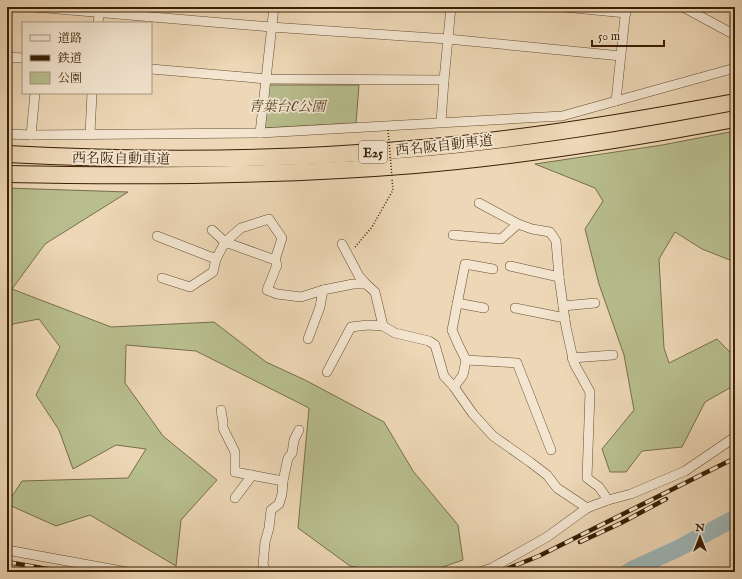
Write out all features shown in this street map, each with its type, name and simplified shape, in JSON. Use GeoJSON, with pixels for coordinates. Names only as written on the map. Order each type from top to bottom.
{"type":"FeatureCollection","features":[{"type":"Feature","properties":{"kind":"highway","name":"西名阪自動車道"},"geometry":{"type":"LineString","coordinates":[[7,154],[71,157],[200,159],[349,154],[412,149],[544,134],[678,113],[735,102]]}},
{"type":"Feature","properties":{"kind":"highway","name":"西名阪自動車道"},"geometry":{"type":"LineString","coordinates":[[7,174],[200,175],[325,171],[415,165],[548,150],[670,131],[735,119]]}},
{"type":"Feature","properties":{"kind":"street"},"geometry":{"type":"LineString","coordinates":[[34,7],[99,10],[272,27],[448,39],[621,56]]}},
{"type":"Feature","properties":{"kind":"street"},"geometry":{"type":"LineString","coordinates":[[260,133],[274,7]]}},
{"type":"Feature","properties":{"kind":"street"},"geometry":{"type":"LineString","coordinates":[[441,122],[451,7]]}},
{"type":"Feature","properties":{"kind":"street"},"geometry":{"type":"LineString","coordinates":[[564,7],[626,10],[616,101]]}},
{"type":"Feature","properties":{"kind":"street"},"geometry":{"type":"LineString","coordinates":[[682,7],[735,36]]}},
{"type":"Feature","properties":{"kind":"street"},"geometry":{"type":"LineString","coordinates":[[98,22],[99,10]]}},
{"type":"Feature","properties":{"kind":"street"},"geometry":{"type":"LineString","coordinates":[[7,57],[22,58]]}},
{"type":"Feature","properties":{"kind":"street"},"geometry":{"type":"LineString","coordinates":[[7,134],[260,133],[562,116],[735,68]]}},
{"type":"Feature","properties":{"kind":"street"},"geometry":{"type":"LineString","coordinates":[[152,69],[267,79],[444,80]]}},
{"type":"Feature","properties":{"kind":"street"},"geometry":{"type":"LineString","coordinates":[[31,135],[35,94]]}},
{"type":"Feature","properties":{"kind":"street"},"geometry":{"type":"LineString","coordinates":[[90,134],[92,94]]}},
{"type":"Feature","properties":{"kind":"street"},"geometry":{"type":"LineString","coordinates":[[479,203],[518,224],[532,229],[550,232],[556,240],[559,277],[572,358],[590,392],[587,478],[599,487],[608,500]]}},
{"type":"Feature","properties":{"kind":"street"},"geometry":{"type":"LineString","coordinates":[[162,278],[190,287],[213,272],[216,259],[225,242],[241,228],[269,219],[282,238],[274,260],[276,265],[267,290],[277,294],[301,297],[324,290],[353,284],[366,284]]}},
{"type":"Feature","properties":{"kind":"street"},"geometry":{"type":"LineString","coordinates":[[453,235],[501,239],[518,224]]}},
{"type":"Feature","properties":{"kind":"street"},"geometry":{"type":"LineString","coordinates":[[212,230],[225,242],[274,260]]}},
{"type":"Feature","properties":{"kind":"street"},"geometry":{"type":"LineString","coordinates":[[157,236],[216,259]]}},
{"type":"Feature","properties":{"kind":"street"},"geometry":{"type":"LineString","coordinates":[[342,244],[359,276],[375,292],[383,326]]}},
{"type":"Feature","properties":{"kind":"street"},"geometry":{"type":"LineString","coordinates":[[454,387],[463,375],[466,360],[452,330],[464,264],[493,269]]}},
{"type":"Feature","properties":{"kind":"street"},"geometry":{"type":"LineString","coordinates":[[510,266],[559,277]]}},
{"type":"Feature","properties":{"kind":"street"},"geometry":{"type":"LineString","coordinates":[[308,339],[320,307],[324,290]]}},
{"type":"Feature","properties":{"kind":"street"},"geometry":{"type":"LineString","coordinates":[[457,302],[484,308]]}},
{"type":"Feature","properties":{"kind":"street"},"geometry":{"type":"LineString","coordinates":[[563,306],[595,304]]}},
{"type":"Feature","properties":{"kind":"street"},"geometry":{"type":"LineString","coordinates":[[516,308],[565,318]]}},
{"type":"Feature","properties":{"kind":"street"},"geometry":{"type":"LineString","coordinates":[[327,372],[351,327],[368,325],[383,326],[395,333],[429,341],[435,346],[444,376],[454,387],[473,414],[493,436],[536,466],[547,475],[557,488],[587,508]]}},
{"type":"Feature","properties":{"kind":"street"},"geometry":{"type":"LineString","coordinates":[[572,358],[613,355]]}},
{"type":"Feature","properties":{"kind":"street"},"geometry":{"type":"LineString","coordinates":[[466,360],[516,363],[551,450]]}},
{"type":"Feature","properties":{"kind":"street"},"geometry":{"type":"LineString","coordinates":[[221,410],[223,428],[235,452],[235,472],[283,481]]}},
{"type":"Feature","properties":{"kind":"street"},"geometry":{"type":"LineString","coordinates":[[266,572],[263,565],[265,542],[269,528],[271,510],[279,504],[288,458],[292,453],[294,440],[299,430]]}},
{"type":"Feature","properties":{"kind":"street"},"geometry":{"type":"LineString","coordinates":[[479,572],[492,570],[547,537],[587,508],[608,500],[631,494],[685,472],[735,437]]}},
{"type":"Feature","properties":{"kind":"street"},"geometry":{"type":"LineString","coordinates":[[235,498],[251,475]]}},
{"type":"Feature","properties":{"kind":"street"},"geometry":{"type":"LineString","coordinates":[[7,550],[127,572]]}},
{"type":"Feature","properties":{"kind":"path"},"geometry":{"type":"LineString","coordinates":[[348,255],[372,227],[393,190],[388,130]]}},
{"type":"Feature","properties":{"kind":"green space","name":"青葉台C公園"},"geometry":{"type":"Polygon","coordinates":[[[270,85],[359,85],[356,123],[264,128],[262,114],[270,85]]]}},
{"type":"Feature","properties":{"kind":"green space"},"geometry":{"type":"Polygon","coordinates":[[[735,131],[735,262],[702,249],[675,232],[659,259],[664,348],[669,363],[717,339],[735,357],[735,385],[705,402],[682,447],[642,451],[626,472],[610,472],[602,449],[634,410],[624,355],[599,284],[585,229],[603,201],[595,188],[535,164],[662,145],[735,131]]]}},
{"type":"Feature","properties":{"kind":"green space"},"geometry":{"type":"Polygon","coordinates":[[[7,188],[128,192],[45,244],[12,289],[111,327],[214,322],[266,362],[305,380],[384,422],[413,471],[458,525],[463,560],[428,572],[380,572],[350,566],[298,528],[309,408],[196,351],[126,345],[125,383],[163,436],[217,480],[181,520],[176,566],[90,515],[56,526],[7,504],[22,481],[128,478],[146,449],[116,445],[73,469],[59,430],[36,395],[60,347],[39,319],[13,324],[7,332],[7,188]]]}},
{"type":"Feature","properties":{"kind":"waterway"},"geometry":{"type":"LineString","coordinates":[[735,12],[731,21],[735,22]]}},
{"type":"Feature","properties":{"kind":"waterway"},"geometry":{"type":"LineString","coordinates":[[628,572],[677,549],[735,518]]}},
{"type":"Feature","properties":{"kind":"railway"},"geometry":{"type":"LineString","coordinates":[[499,572],[539,556],[735,458]]}},
{"type":"Feature","properties":{"kind":"railway"},"geometry":{"type":"LineString","coordinates":[[580,542],[621,523],[666,499]]}},
{"type":"Feature","properties":{"kind":"railway"},"geometry":{"type":"LineString","coordinates":[[7,562],[65,572]]}}]}
